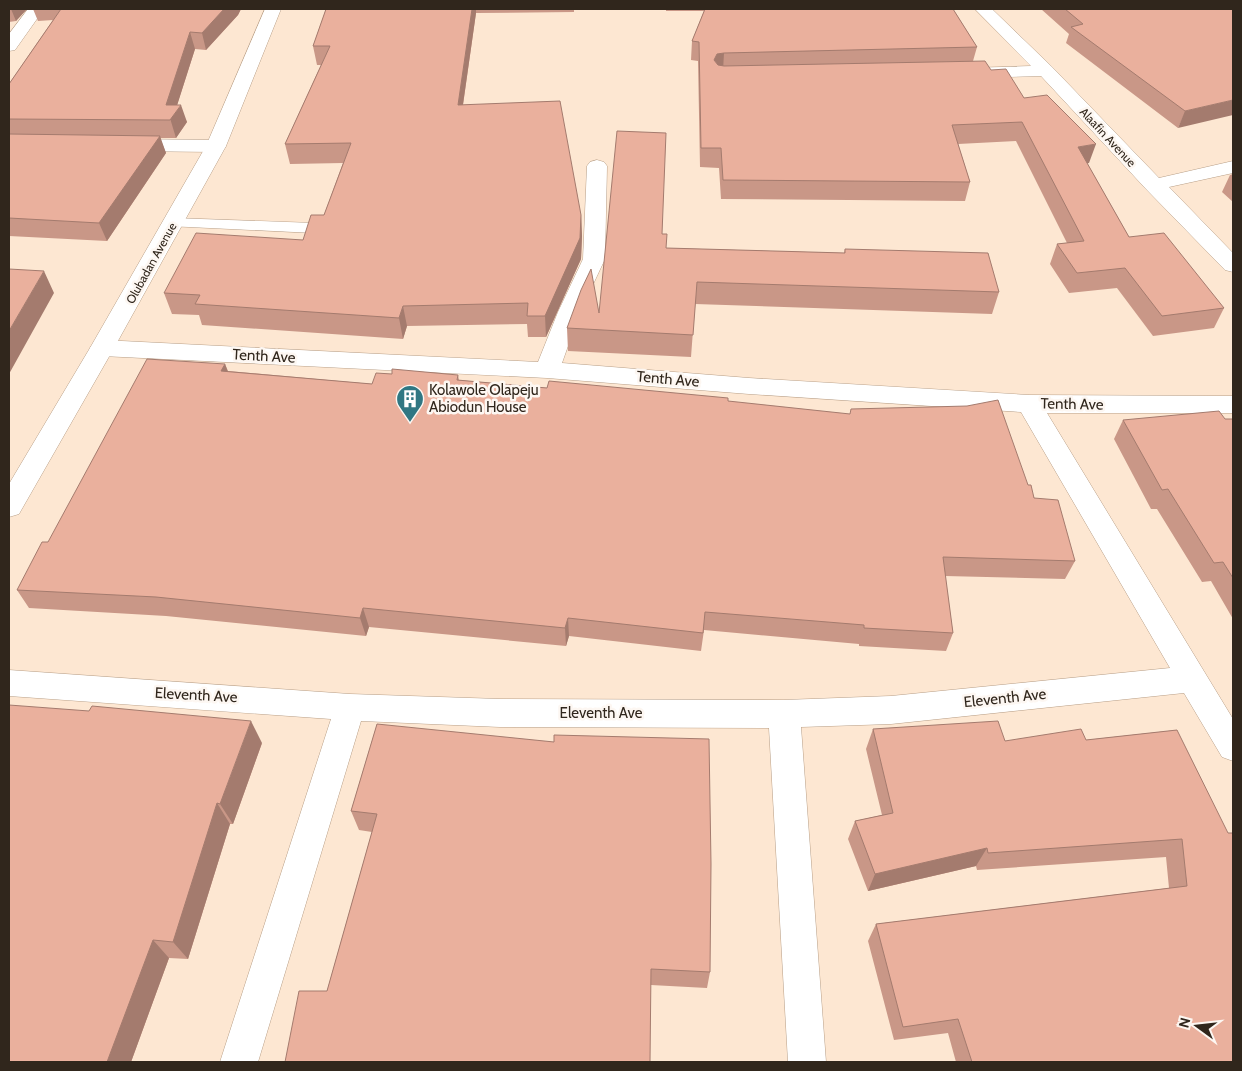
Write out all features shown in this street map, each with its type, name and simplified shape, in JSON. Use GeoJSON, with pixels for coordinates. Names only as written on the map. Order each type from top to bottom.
{"type":"FeatureCollection","features":[{"type":"Feature","properties":{"kind":"street"},"geometry":{"type":"LineString","coordinates":[[9,46],[36,9]]}},
{"type":"Feature","properties":{"kind":"street","name":"Olubadan Avenue"},"geometry":{"type":"LineString","coordinates":[[9,507],[102,348],[216,146],[273,9]]}},
{"type":"Feature","properties":{"kind":"street","name":"Alaafin Avenue"},"geometry":{"type":"LineString","coordinates":[[983,9],[1046,71],[1153,185],[1233,265]]}},
{"type":"Feature","properties":{"kind":"street"},"geometry":{"type":"LineString","coordinates":[[949,74],[1046,71]]}},
{"type":"Feature","properties":{"kind":"street"},"geometry":{"type":"LineString","coordinates":[[107,145],[216,146]]}},
{"type":"Feature","properties":{"kind":"street"},"geometry":{"type":"LineString","coordinates":[[547,370],[569,312],[594,259],[597,166]]}},
{"type":"Feature","properties":{"kind":"street"},"geometry":{"type":"LineString","coordinates":[[1153,185],[1233,167]]}},
{"type":"Feature","properties":{"kind":"street","name":"Tenth Ave"},"geometry":{"type":"LineString","coordinates":[[102,348],[547,370],[749,386],[1029,404],[1233,404]]}},
{"type":"Feature","properties":{"kind":"street"},"geometry":{"type":"LineString","coordinates":[[1029,404],[1233,747]]}},
{"type":"Feature","properties":{"kind":"street","name":"Eleventh Ave"},"geometry":{"type":"LineString","coordinates":[[9,683],[350,707],[500,713],[784,714],[892,710],[1192,679]]}},
{"type":"Feature","properties":{"kind":"street"},"geometry":{"type":"LineString","coordinates":[[239,1062],[350,707]]}},
{"type":"Feature","properties":{"kind":"street"},"geometry":{"type":"LineString","coordinates":[[784,714],[807,1062]]}},
{"type":"Feature","properties":{"kind":"lane"},"geometry":{"type":"LineString","coordinates":[[173,223],[314,228]]}},
{"type":"Feature","properties":{"kind":"building"},"geometry":{"type":"Polygon","coordinates":[[[61,9],[224,9],[202,33],[190,32],[166,105],[181,105],[170,120],[9,119],[9,84],[61,9]]]}},
{"type":"Feature","properties":{"kind":"building"},"geometry":{"type":"Polygon","coordinates":[[[326,9],[472,9],[458,105],[560,101],[581,215],[580,238],[545,316],[527,316],[528,303],[403,306],[399,318],[195,304],[200,295],[164,293],[196,233],[303,240],[311,215],[324,215],[351,143],[285,144],[330,46],[313,46],[326,9]]]}},
{"type":"Feature","properties":{"kind":"building"},"geometry":{"type":"Polygon","coordinates":[[[705,9],[953,9],[977,47],[724,53],[717,54],[714,60],[718,65],[724,66],[985,61],[991,70],[1006,69],[1024,98],[1047,95],[1096,144],[1078,147],[1129,237],[1164,233],[1224,308],[1162,316],[1125,268],[1077,273],[1057,244],[1084,241],[1022,122],[952,125],[970,182],[723,180],[721,148],[701,148],[699,42],[692,41],[705,9]]]}},
{"type":"Feature","properties":{"kind":"building"},"geometry":{"type":"Polygon","coordinates":[[[1065,9],[1233,9],[1233,100],[1185,111],[1071,27],[1083,24],[1065,9]]]}},
{"type":"Feature","properties":{"kind":"building"},"geometry":{"type":"Polygon","coordinates":[[[617,131],[666,133],[662,234],[667,234],[666,248],[845,253],[845,249],[988,253],[999,292],[697,282],[693,335],[567,328],[591,269],[599,313],[617,131]]]}},
{"type":"Feature","properties":{"kind":"building"},"geometry":{"type":"Polygon","coordinates":[[[9,134],[160,136],[99,223],[9,218],[9,134]]]}},
{"type":"Feature","properties":{"kind":"building"},"geometry":{"type":"Polygon","coordinates":[[[9,269],[44,271],[9,331],[9,269]]]}},
{"type":"Feature","properties":{"kind":"building"},"geometry":{"type":"Polygon","coordinates":[[[147,359],[225,364],[221,371],[372,384],[376,373],[392,374],[392,369],[458,375],[457,380],[547,388],[549,381],[728,398],[728,401],[850,414],[851,409],[967,406],[998,400],[1028,485],[1031,485],[1034,498],[1058,500],[1075,561],[943,557],[953,633],[864,628],[864,625],[705,612],[703,633],[568,618],[565,628],[363,608],[360,618],[156,597],[17,590],[42,542],[48,542],[147,359]]]}},
{"type":"Feature","properties":{"kind":"building"},"geometry":{"type":"Polygon","coordinates":[[[1219,411],[1225,419],[1233,419],[1233,578],[1223,562],[1214,563],[1168,489],[1162,490],[1123,420],[1219,411]]]}},
{"type":"Feature","properties":{"kind":"building"},"geometry":{"type":"Polygon","coordinates":[[[9,705],[89,711],[92,706],[251,721],[220,804],[217,803],[173,942],[153,940],[107,1062],[9,1062],[9,705]]]}},
{"type":"Feature","properties":{"kind":"building"},"geometry":{"type":"Polygon","coordinates":[[[998,721],[1005,741],[1081,729],[1086,740],[1177,730],[1228,833],[1233,833],[1233,1062],[972,1062],[958,1019],[903,1027],[876,924],[1187,886],[1182,839],[988,853],[987,848],[875,874],[855,821],[893,813],[873,729],[998,721]]]}},
{"type":"Feature","properties":{"kind":"building"},"geometry":{"type":"Polygon","coordinates":[[[377,724],[554,742],[554,735],[709,739],[710,972],[651,969],[650,1062],[285,1062],[299,991],[327,991],[377,814],[351,811],[377,724]]]}},
{"type":"Feature","properties":{"kind":"place","name":"Kolawole Olapeju Abiodun House"},"geometry":{"type":"Point","coordinates":[410,423]}}]}
